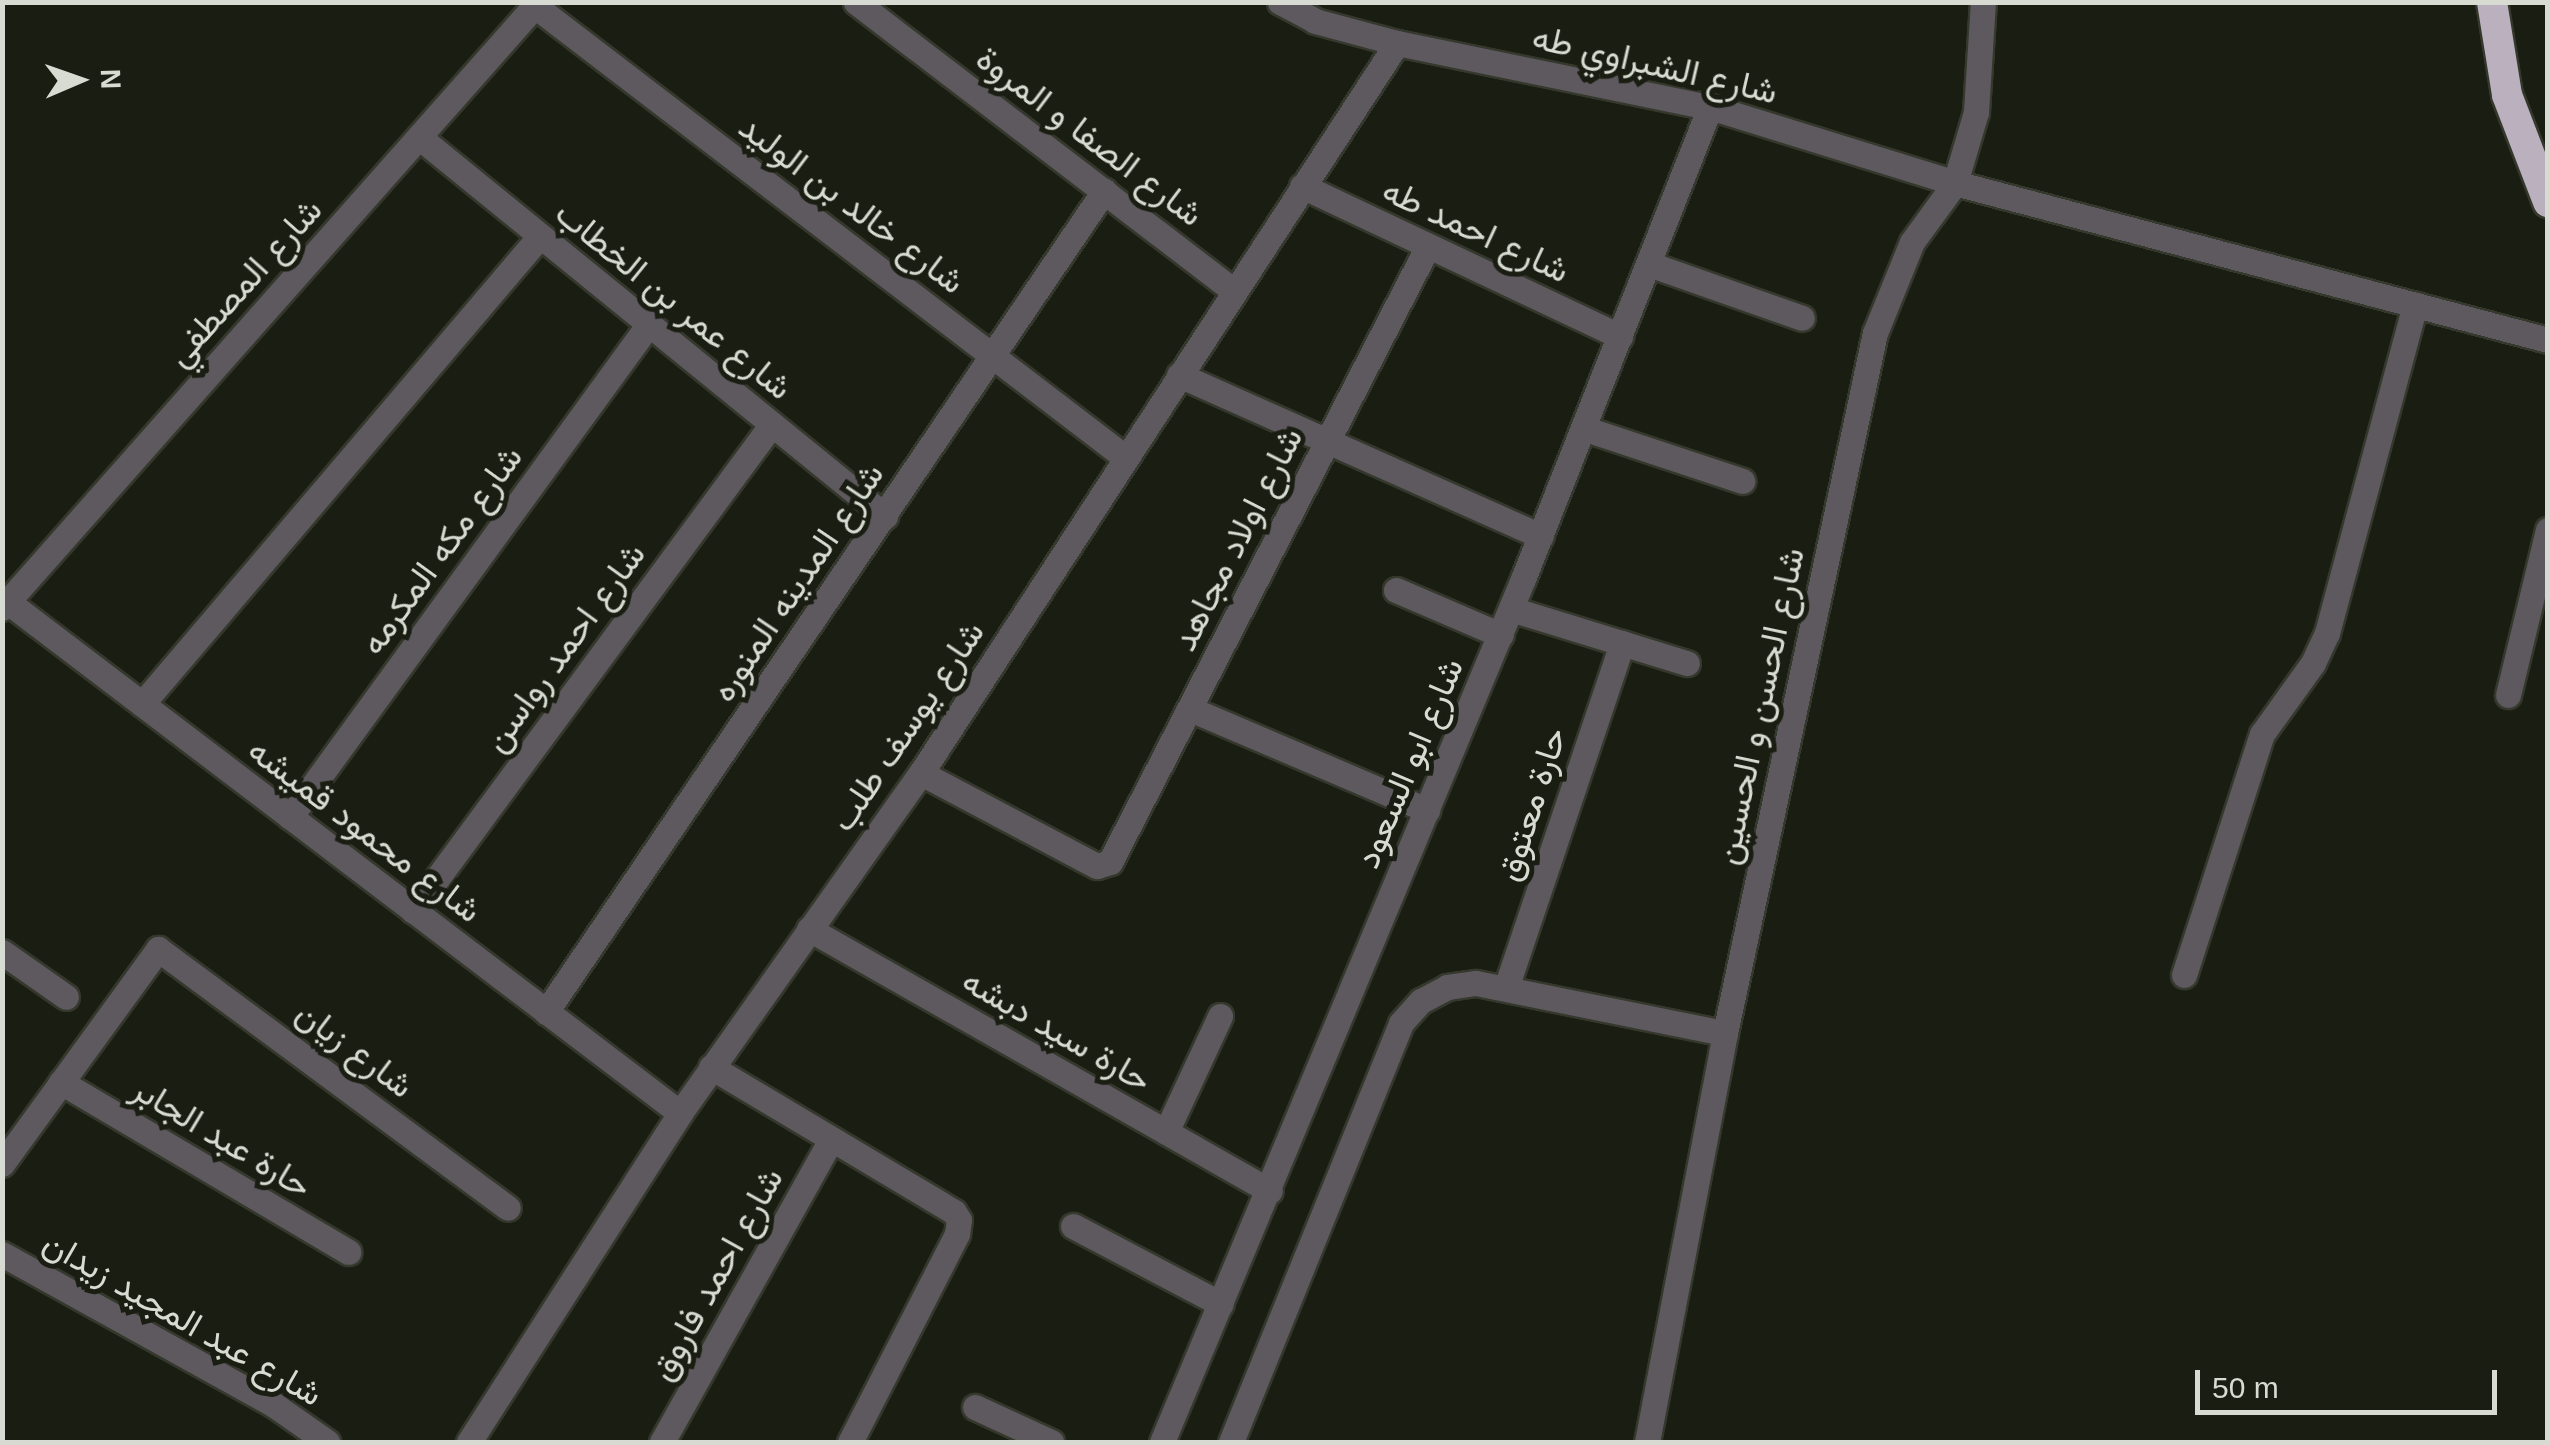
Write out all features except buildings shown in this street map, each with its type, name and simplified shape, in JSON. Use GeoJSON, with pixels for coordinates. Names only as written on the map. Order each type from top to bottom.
{"type":"FeatureCollection","features":[{"type":"Feature","properties":{"kind":"highway"},"geometry":{"type":"LineString","coordinates":[[2492,2],[2507,94],[2548,202]]}},
{"type":"Feature","properties":{"kind":"street","name":"شارع الصفا و المروة"},"geometry":{"type":"LineString","coordinates":[[856,2],[1234,290]]}},
{"type":"Feature","properties":{"kind":"street","name":"شارع الشبراوي طه"},"geometry":{"type":"LineString","coordinates":[[1280,2],[1315,21],[1397,43],[1710,107],[1956,183],[2548,340]]}},
{"type":"Feature","properties":{"kind":"street","name":"شارع الحسن و الحسين"},"geometry":{"type":"LineString","coordinates":[[1647,1442],[1725,1034],[1875,334],[1912,242],[1956,183],[1976,112],[1983,2]]}},
{"type":"Feature","properties":{"kind":"street","name":"شارع المصطفي"},"geometry":{"type":"LineString","coordinates":[[5,605],[537,4]]}},
{"type":"Feature","properties":{"kind":"street","name":"شارع خالد بن الوليد"},"geometry":{"type":"LineString","coordinates":[[537,4],[1126,458]]}},
{"type":"Feature","properties":{"kind":"street","name":"شارع يوسف طلب"},"geometry":{"type":"LineString","coordinates":[[469,1442],[680,1113],[922,774],[1397,43]]}},
{"type":"Feature","properties":{"kind":"street","name":"شارع ابو السعود"},"geometry":{"type":"LineString","coordinates":[[1162,1442],[1270,1192],[1541,536],[1710,107]]}},
{"type":"Feature","properties":{"kind":"street","name":"شارع عمر بن الخطاب"},"geometry":{"type":"LineString","coordinates":[[419,137],[885,516]]}},
{"type":"Feature","properties":{"kind":"street","name":"شارع احمد طه"},"geometry":{"type":"LineString","coordinates":[[1302,186],[1620,336]]}},
{"type":"Feature","properties":{"kind":"street","name":"شارع المدينه المنوره"},"geometry":{"type":"LineString","coordinates":[[546,1012],[1104,191]]}},
{"type":"Feature","properties":{"kind":"street"},"geometry":{"type":"LineString","coordinates":[[142,704],[540,236]]}},
{"type":"Feature","properties":{"kind":"street","name":"شارع اولاد مجاهد"},"geometry":{"type":"LineString","coordinates":[[922,774],[1096,866],[1107,864],[1428,246]]}},
{"type":"Feature","properties":{"kind":"street"},"geometry":{"type":"LineString","coordinates":[[1649,264],[1802,318]]}},
{"type":"Feature","properties":{"kind":"street"},"geometry":{"type":"LineString","coordinates":[[2184,975],[2262,734],[2313,664],[2327,633],[2416,304]]}},
{"type":"Feature","properties":{"kind":"street","name":"شارع مكه المكرمه"},"geometry":{"type":"LineString","coordinates":[[290,817],[649,324]]}},
{"type":"Feature","properties":{"kind":"street"},"geometry":{"type":"LineString","coordinates":[[1179,375],[1541,536]]}},
{"type":"Feature","properties":{"kind":"street","name":"شارع احمد رواسن"},"geometry":{"type":"LineString","coordinates":[[413,911],[772,424]]}},
{"type":"Feature","properties":{"kind":"street"},"geometry":{"type":"LineString","coordinates":[[1583,428],[1742,481]]}},
{"type":"Feature","properties":{"kind":"street"},"geometry":{"type":"LineString","coordinates":[[2508,695],[2548,530]]}},
{"type":"Feature","properties":{"kind":"street"},"geometry":{"type":"LineString","coordinates":[[1396,590],[1500,634]]}},
{"type":"Feature","properties":{"kind":"street","name":"شارع محمود قميشه"},"geometry":{"type":"LineString","coordinates":[[5,605],[142,704],[680,1113]]}},
{"type":"Feature","properties":{"kind":"street"},"geometry":{"type":"LineString","coordinates":[[1511,608],[1687,662]]}},
{"type":"Feature","properties":{"kind":"street","name":"حارة معتوق"},"geometry":{"type":"LineString","coordinates":[[1506,988],[1622,643]]}},
{"type":"Feature","properties":{"kind":"street"},"geometry":{"type":"LineString","coordinates":[[1190,709],[1427,810]]}},
{"type":"Feature","properties":{"kind":"street","name":"حارة سيد دبشه"},"geometry":{"type":"LineString","coordinates":[[809,929],[1270,1192]]}},
{"type":"Feature","properties":{"kind":"street","name":"شارع زيان"},"geometry":{"type":"LineString","coordinates":[[61,1082],[158,949],[508,1208]]}},
{"type":"Feature","properties":{"kind":"street"},"geometry":{"type":"LineString","coordinates":[[2,952],[66,997]]}},
{"type":"Feature","properties":{"kind":"street"},"geometry":{"type":"LineString","coordinates":[[1231,1442],[1401,1023],[1421,1002],[1447,987],[1476,982],[1725,1034]]}},
{"type":"Feature","properties":{"kind":"street"},"geometry":{"type":"LineString","coordinates":[[1166,1132],[1220,1016]]}},
{"type":"Feature","properties":{"kind":"street"},"geometry":{"type":"LineString","coordinates":[[712,1067],[954,1212],[959,1220],[957,1234],[850,1442]]}},
{"type":"Feature","properties":{"kind":"street"},"geometry":{"type":"LineString","coordinates":[[7,1149],[61,1082]]}},
{"type":"Feature","properties":{"kind":"street","name":"حارة عبد الجابر"},"geometry":{"type":"LineString","coordinates":[[61,1082],[348,1252]]}},
{"type":"Feature","properties":{"kind":"street","name":"شارع احمد فاروق"},"geometry":{"type":"LineString","coordinates":[[662,1442],[831,1139]]}},
{"type":"Feature","properties":{"kind":"street"},"geometry":{"type":"LineString","coordinates":[[1073,1226],[1221,1304]]}},
{"type":"Feature","properties":{"kind":"street","name":"شارع عبد المجيد زيدان"},"geometry":{"type":"LineString","coordinates":[[2,1254],[274,1405],[327,1442]]}},
{"type":"Feature","properties":{"kind":"street"},"geometry":{"type":"LineString","coordinates":[[975,1407],[1052,1442]]}}]}
